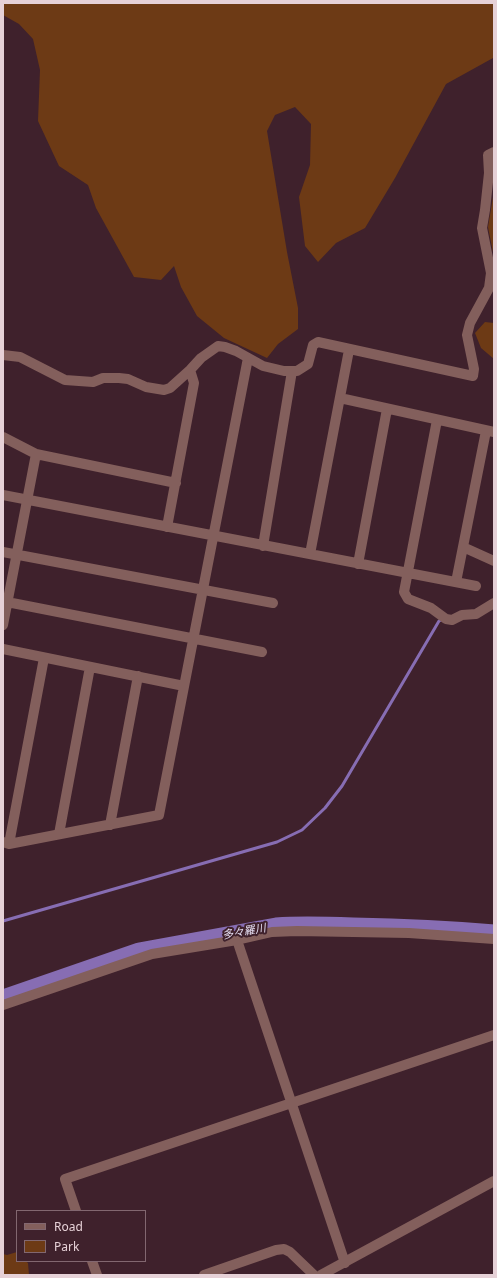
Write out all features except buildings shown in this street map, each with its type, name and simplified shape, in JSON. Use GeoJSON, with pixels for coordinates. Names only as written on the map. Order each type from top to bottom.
{"type":"FeatureCollection","features":[{"type":"Feature","properties":{"kind":"street"},"geometry":{"type":"LineString","coordinates":[[3,354],[20,357],[65,380],[92,382],[103,378],[119,378],[128,379],[146,387],[164,390],[170,388],[201,358],[218,346],[236,351],[263,366],[284,371],[297,371],[308,364],[313,345],[318,342],[348,350],[472,376],[474,369],[467,335],[470,323],[489,288],[491,273],[482,228],[489,173],[488,155],[494,152]]}},
{"type":"Feature","properties":{"kind":"street"},"geometry":{"type":"LineString","coordinates":[[310,554],[348,350]]}},
{"type":"Feature","properties":{"kind":"street"},"geometry":{"type":"LineString","coordinates":[[44,658],[6,843],[159,815],[248,358]]}},
{"type":"Feature","properties":{"kind":"street"},"geometry":{"type":"LineString","coordinates":[[167,527],[194,383],[190,370]]}},
{"type":"Feature","properties":{"kind":"street"},"geometry":{"type":"LineString","coordinates":[[263,546],[292,371]]}},
{"type":"Feature","properties":{"kind":"street"},"geometry":{"type":"LineString","coordinates":[[340,398],[490,432],[456,582]]}},
{"type":"Feature","properties":{"kind":"street"},"geometry":{"type":"LineString","coordinates":[[358,564],[387,409]]}},
{"type":"Feature","properties":{"kind":"street"},"geometry":{"type":"LineString","coordinates":[[437,420],[404,592],[408,599],[431,608],[444,618],[452,620],[462,615],[476,614],[494,603]]}},
{"type":"Feature","properties":{"kind":"street"},"geometry":{"type":"LineString","coordinates":[[3,438],[36,454],[176,483]]}},
{"type":"Feature","properties":{"kind":"street"},"geometry":{"type":"LineString","coordinates":[[3,625],[36,454]]}},
{"type":"Feature","properties":{"kind":"street"},"geometry":{"type":"LineString","coordinates":[[3,495],[476,586]]}},
{"type":"Feature","properties":{"kind":"street"},"geometry":{"type":"LineString","coordinates":[[463,547],[494,562]]}},
{"type":"Feature","properties":{"kind":"street"},"geometry":{"type":"LineString","coordinates":[[3,552],[273,603]]}},
{"type":"Feature","properties":{"kind":"street"},"geometry":{"type":"LineString","coordinates":[[7,602],[262,652]]}},
{"type":"Feature","properties":{"kind":"street"},"geometry":{"type":"LineString","coordinates":[[3,649],[184,686]]}},
{"type":"Feature","properties":{"kind":"street"},"geometry":{"type":"LineString","coordinates":[[59,834],[90,667]]}},
{"type":"Feature","properties":{"kind":"street"},"geometry":{"type":"LineString","coordinates":[[110,824],[138,676]]}},
{"type":"Feature","properties":{"kind":"street"},"geometry":{"type":"LineString","coordinates":[[3,1005],[152,954],[237,940],[272,932],[409,933],[494,939]]}},
{"type":"Feature","properties":{"kind":"street"},"geometry":{"type":"LineString","coordinates":[[237,940],[290,1103],[345,1262]]}},
{"type":"Feature","properties":{"kind":"street"},"geometry":{"type":"LineString","coordinates":[[76,1210],[65,1179],[494,1035]]}},
{"type":"Feature","properties":{"kind":"street"},"geometry":{"type":"LineString","coordinates":[[322,1275],[494,1181]]}},
{"type":"Feature","properties":{"kind":"street"},"geometry":{"type":"LineString","coordinates":[[204,1275],[276,1250],[290,1252],[314,1275]]}},
{"type":"Feature","properties":{"kind":"street"},"geometry":{"type":"LineString","coordinates":[[92,1262],[97,1275]]}},
{"type":"Feature","properties":{"kind":"green space"},"geometry":{"type":"Polygon","coordinates":[[[3,3],[494,3],[494,60],[493,58],[446,84],[395,178],[365,228],[336,243],[318,262],[305,246],[299,197],[310,165],[311,124],[295,107],[275,115],[267,131],[298,308],[298,329],[278,344],[267,358],[224,338],[197,316],[181,287],[174,266],[161,280],[134,277],[96,208],[88,185],[59,166],[38,121],[40,70],[33,39],[19,24],[3,15],[3,3]]]}},
{"type":"Feature","properties":{"kind":"green space"},"geometry":{"type":"Polygon","coordinates":[[[494,191],[494,257],[488,227],[494,191]]]}},
{"type":"Feature","properties":{"kind":"green space"},"geometry":{"type":"Polygon","coordinates":[[[485,322],[494,323],[494,359],[481,348],[475,333],[485,322]]]}},
{"type":"Feature","properties":{"kind":"green space"},"geometry":{"type":"Polygon","coordinates":[[[16,1252],[16,1262],[28,1263],[29,1275],[3,1275],[3,1254],[7,1255],[16,1252]]]}},
{"type":"Feature","properties":{"kind":"waterway"},"geometry":{"type":"LineString","coordinates":[[3,921],[277,842],[302,830],[325,808],[342,786],[439,621],[443,619]]}},
{"type":"Feature","properties":{"kind":"waterway","name":"多々羅川"},"geometry":{"type":"LineString","coordinates":[[3,998],[139,951],[276,926],[314,925],[388,927],[494,933]]}}]}
